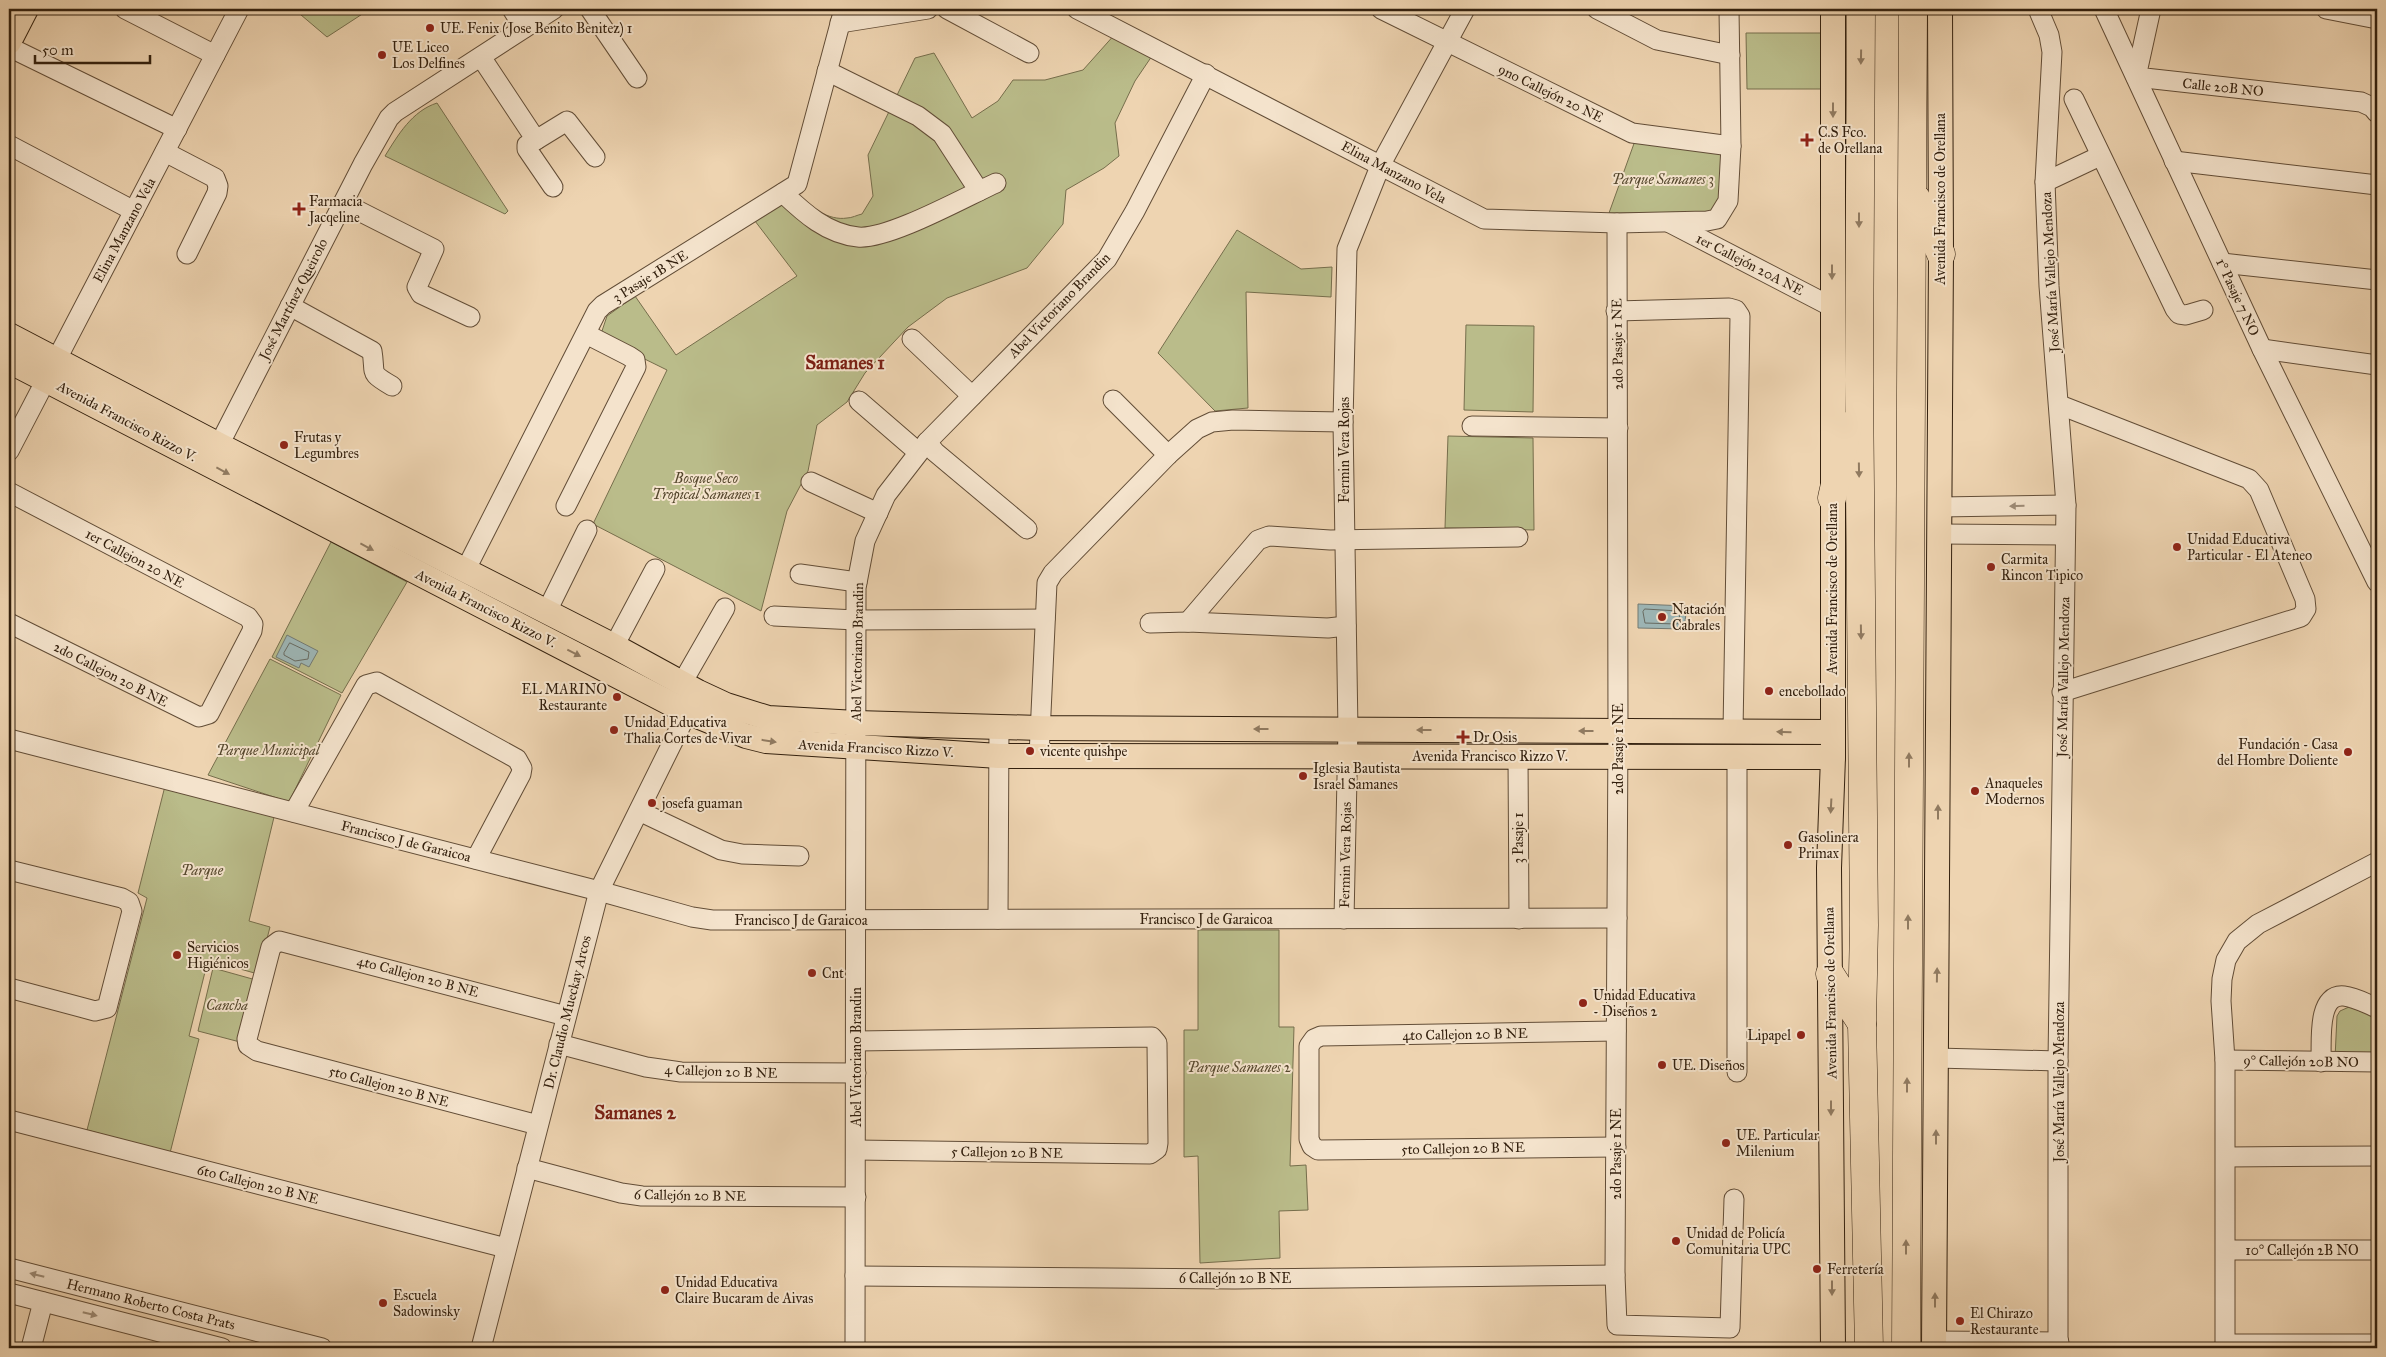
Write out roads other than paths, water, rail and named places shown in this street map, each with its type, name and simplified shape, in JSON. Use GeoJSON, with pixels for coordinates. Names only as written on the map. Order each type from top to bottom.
{"type":"FeatureCollection","features":[{"type":"Feature","properties":{"kind":"highway","name":"Avenida Francisco de Orellana"},"geometry":{"type":"LineString","coordinates":[[1861,9],[1858,381],[1864,924],[1862,1024],[1869,1348]]}},
{"type":"Feature","properties":{"kind":"highway","name":"Avenida Francisco de Orellana"},"geometry":{"type":"LineString","coordinates":[[1906,1348],[1913,9]]}},
{"type":"Feature","properties":{"kind":"highway"},"geometry":{"type":"LineString","coordinates":[[1912,191],[1941,254]]}},
{"type":"Feature","properties":{"kind":"highway"},"geometry":{"type":"LineString","coordinates":[[1832,498],[1858,381]]}},
{"type":"Feature","properties":{"kind":"highway"},"geometry":{"type":"LineString","coordinates":[[1830,974],[1862,1024]]}},
{"type":"Feature","properties":{"kind":"main road"},"geometry":{"type":"LineString","coordinates":[[9,42],[26,9]]}},
{"type":"Feature","properties":{"kind":"main road","name":"Avenida Francisco de Orellana"},"geometry":{"type":"LineString","coordinates":[[1833,9],[1833,757],[1829,868],[1833,1348]]}},
{"type":"Feature","properties":{"kind":"main road","name":"Avenida Francisco de Orellana"},"geometry":{"type":"LineString","coordinates":[[1934,1345],[1940,534],[1940,9]]}},
{"type":"Feature","properties":{"kind":"main road","name":"Avenida Francisco Rizzo V."},"geometry":{"type":"LineString","coordinates":[[9,335],[51,369],[689,696]]}},
{"type":"Feature","properties":{"kind":"main road","name":"Avenida Francisco Rizzo V."},"geometry":{"type":"LineString","coordinates":[[9,361],[51,369],[219,445],[614,646],[746,736],[766,741],[856,734],[999,727],[1832,732]]}},
{"type":"Feature","properties":{"kind":"main road","name":"Avenida Francisco Rizzo V."},"geometry":{"type":"LineString","coordinates":[[856,734],[999,756],[1833,757]]}},
{"type":"Feature","properties":{"kind":"street"},"geometry":{"type":"LineString","coordinates":[[125,9],[215,55]]}},
{"type":"Feature","properties":{"kind":"street","name":"Elina Manzano Vela"},"geometry":{"type":"LineString","coordinates":[[9,452],[239,9]]}},
{"type":"Feature","properties":{"kind":"street"},"geometry":{"type":"LineString","coordinates":[[512,9],[524,28]]}},
{"type":"Feature","properties":{"kind":"street","name":"José Martínez Queirolo"},"geometry":{"type":"LineString","coordinates":[[219,445],[343,203],[389,118],[554,9]]}},
{"type":"Feature","properties":{"kind":"street"},"geometry":{"type":"LineString","coordinates":[[590,9],[637,78]]}},
{"type":"Feature","properties":{"kind":"street"},"geometry":{"type":"LineString","coordinates":[[842,16],[928,9]]}},
{"type":"Feature","properties":{"kind":"street"},"geometry":{"type":"LineString","coordinates":[[947,9],[1029,53]]}},
{"type":"Feature","properties":{"kind":"street","name":"Elina Manzano Vela"},"geometry":{"type":"LineString","coordinates":[[1077,9],[1381,164],[1484,219],[1617,223],[1717,219],[1728,201],[1731,146]]}},
{"type":"Feature","properties":{"kind":"street","name":"9no Callejón 20 NE"},"geometry":{"type":"LineString","coordinates":[[1381,9],[1632,133],[1731,146]]}},
{"type":"Feature","properties":{"kind":"street","name":"Fermin Vera Rojas"},"geometry":{"type":"LineString","coordinates":[[1344,919],[1348,730],[1343,422],[1346,249],[1381,164],[1465,9]]}},
{"type":"Feature","properties":{"kind":"street"},"geometry":{"type":"LineString","coordinates":[[1597,9],[1657,40],[1730,55]]}},
{"type":"Feature","properties":{"kind":"street"},"geometry":{"type":"LineString","coordinates":[[1729,9],[1731,146]]}},
{"type":"Feature","properties":{"kind":"street","name":"José María Vallejo Mendoza"},"geometry":{"type":"LineString","coordinates":[[2038,9],[2049,35],[2052,52],[2045,182],[2049,286],[2060,405],[2066,505],[2058,1061],[2058,1345]]}},
{"type":"Feature","properties":{"kind":"street","name":"1° Pasaje 7 NO"},"geometry":{"type":"LineString","coordinates":[[2104,9],[2262,349],[2377,582]]}},
{"type":"Feature","properties":{"kind":"street"},"geometry":{"type":"LineString","coordinates":[[2136,77],[2151,9]]}},
{"type":"Feature","properties":{"kind":"street"},"geometry":{"type":"LineString","coordinates":[[2326,9],[2377,19]]}},
{"type":"Feature","properties":{"kind":"street","name":"3 Pasaje 1B NE"},"geometry":{"type":"LineString","coordinates":[[465,571],[598,311],[604,305],[797,184],[842,16]]}},
{"type":"Feature","properties":{"kind":"street"},"geometry":{"type":"LineString","coordinates":[[9,47],[177,129]]}},
{"type":"Feature","properties":{"kind":"street"},"geometry":{"type":"LineString","coordinates":[[480,57],[536,140]]}},
{"type":"Feature","properties":{"kind":"street"},"geometry":{"type":"LineString","coordinates":[[783,193],[820,224],[858,237],[877,236],[905,226],[987,187],[942,134],[918,116],[827,71]]}},
{"type":"Feature","properties":{"kind":"street","name":"Abel Victoriano Brandin"},"geometry":{"type":"LineString","coordinates":[[855,1348],[856,620],[857,582],[865,541],[886,495],[922,447],[1107,259],[1135,211],[1206,74]]}},
{"type":"Feature","properties":{"kind":"street","name":"Calle 20B NO"},"geometry":{"type":"LineString","coordinates":[[2136,77],[2361,102],[2372,107],[2377,113]]}},
{"type":"Feature","properties":{"kind":"street"},"geometry":{"type":"LineString","coordinates":[[2074,99],[2175,308],[2180,314],[2186,315],[2203,310]]}},
{"type":"Feature","properties":{"kind":"street"},"geometry":{"type":"LineString","coordinates":[[553,187],[527,149],[527,145],[566,121],[595,157]]}},
{"type":"Feature","properties":{"kind":"street"},"geometry":{"type":"LineString","coordinates":[[9,145],[134,211]]}},
{"type":"Feature","properties":{"kind":"street"},"geometry":{"type":"LineString","coordinates":[[165,152],[215,178],[218,186],[217,193],[188,254]]}},
{"type":"Feature","properties":{"kind":"street"},"geometry":{"type":"LineString","coordinates":[[2045,182],[2100,156]]}},
{"type":"Feature","properties":{"kind":"street"},"geometry":{"type":"LineString","coordinates":[[2174,161],[2377,185]]}},
{"type":"Feature","properties":{"kind":"street"},"geometry":{"type":"LineString","coordinates":[[343,203],[434,249],[417,287],[421,294],[470,317]]}},
{"type":"Feature","properties":{"kind":"street","name":"1er Callejón 20A NE"},"geometry":{"type":"LineString","coordinates":[[1667,222],[1832,307]]}},
{"type":"Feature","properties":{"kind":"street","name":"2do Pasaje 1 NE"},"geometry":{"type":"LineString","coordinates":[[1617,223],[1618,756],[1615,1276],[1617,1325],[1730,1328],[1734,1199]]}},
{"type":"Feature","properties":{"kind":"street"},"geometry":{"type":"LineString","coordinates":[[2222,263],[2377,280]]}},
{"type":"Feature","properties":{"kind":"street"},"geometry":{"type":"LineString","coordinates":[[290,306],[372,351],[372,370],[377,377],[392,386]]}},
{"type":"Feature","properties":{"kind":"street"},"geometry":{"type":"LineString","coordinates":[[1616,310],[1729,308],[1736,310],[1740,316],[1733,731]]}},
{"type":"Feature","properties":{"kind":"street"},"geometry":{"type":"LineString","coordinates":[[566,506],[636,367],[635,360],[629,356],[586,334]]}},
{"type":"Feature","properties":{"kind":"street"},"geometry":{"type":"LineString","coordinates":[[912,339],[972,396]]}},
{"type":"Feature","properties":{"kind":"street"},"geometry":{"type":"LineString","coordinates":[[2262,349],[2377,365]]}},
{"type":"Feature","properties":{"kind":"street"},"geometry":{"type":"LineString","coordinates":[[1113,400],[1168,455]]}},
{"type":"Feature","properties":{"kind":"street"},"geometry":{"type":"LineString","coordinates":[[859,401],[922,447],[935,452],[1027,529]]}},
{"type":"Feature","properties":{"kind":"street"},"geometry":{"type":"LineString","coordinates":[[2060,405],[2249,479],[2259,490],[2306,599],[2306,609],[2301,617],[2062,692]]}},
{"type":"Feature","properties":{"kind":"street"},"geometry":{"type":"LineString","coordinates":[[1039,756],[1047,583],[1053,573],[1168,455],[1197,429],[1212,422],[1233,420],[1343,422]]}},
{"type":"Feature","properties":{"kind":"street"},"geometry":{"type":"LineString","coordinates":[[1472,426],[1618,428]]}},
{"type":"Feature","properties":{"kind":"street"},"geometry":{"type":"LineString","coordinates":[[811,482],[878,512]]}},
{"type":"Feature","properties":{"kind":"street","name":"1er Callejon 20 NE"},"geometry":{"type":"LineString","coordinates":[[9,492],[248,617],[253,624],[252,630],[211,710]]}},
{"type":"Feature","properties":{"kind":"street"},"geometry":{"type":"LineString","coordinates":[[1940,507],[2066,505]]}},
{"type":"Feature","properties":{"kind":"street"},"geometry":{"type":"LineString","coordinates":[[547,611],[587,530]]}},
{"type":"Feature","properties":{"kind":"street"},"geometry":{"type":"LineString","coordinates":[[1940,534],[2065,535]]}},
{"type":"Feature","properties":{"kind":"street"},"geometry":{"type":"LineString","coordinates":[[1188,622],[1258,540],[1269,536],[1344,539],[1518,536]]}},
{"type":"Feature","properties":{"kind":"street"},"geometry":{"type":"LineString","coordinates":[[614,646],[655,569]]}},
{"type":"Feature","properties":{"kind":"street"},"geometry":{"type":"LineString","coordinates":[[800,574],[857,582]]}},
{"type":"Feature","properties":{"kind":"street","name":"Dr. Claudio Mueckay Arcos"},"geometry":{"type":"LineString","coordinates":[[481,1348],[599,891],[639,811],[725,608]]}},
{"type":"Feature","properties":{"kind":"street"},"geometry":{"type":"LineString","coordinates":[[774,616],[856,620],[1045,618]]}},
{"type":"Feature","properties":{"kind":"street","name":"2do Callejon 20 B NE"},"geometry":{"type":"LineString","coordinates":[[9,622],[192,715],[205,717],[211,710]]}},
{"type":"Feature","properties":{"kind":"street"},"geometry":{"type":"LineString","coordinates":[[1150,623],[1188,622],[1328,628],[1346,626]]}},
{"type":"Feature","properties":{"kind":"street"},"geometry":{"type":"LineString","coordinates":[[294,812],[366,685],[377,682],[518,759],[521,763],[521,774],[476,859]]}},
{"type":"Feature","properties":{"kind":"street"},"geometry":{"type":"LineString","coordinates":[[998,919],[999,727]]}},
{"type":"Feature","properties":{"kind":"street","name":"Francisco J de Garaicoa"},"geometry":{"type":"LineString","coordinates":[[9,739],[599,891],[692,917],[712,920],[1617,918]]}},
{"type":"Feature","properties":{"kind":"street","name":"3 Pasaje 1"},"geometry":{"type":"LineString","coordinates":[[1518,756],[1519,919]]}},
{"type":"Feature","properties":{"kind":"street"},"geometry":{"type":"LineString","coordinates":[[1737,756],[1737,1072]]}},
{"type":"Feature","properties":{"kind":"street"},"geometry":{"type":"LineString","coordinates":[[639,811],[721,850],[742,854],[798,856]]}},
{"type":"Feature","properties":{"kind":"street"},"geometry":{"type":"LineString","coordinates":[[2377,862],[2258,924],[2237,941],[2226,960],[2222,979],[2226,1157],[2225,1346],[2377,1344]]}},
{"type":"Feature","properties":{"kind":"street"},"geometry":{"type":"LineString","coordinates":[[9,870],[122,898],[129,902],[132,911],[110,1003],[107,1008],[94,1011],[9,988]]}},
{"type":"Feature","properties":{"kind":"street","name":"4to Callejon 20 B NE"},"geometry":{"type":"LineString","coordinates":[[248,1039],[271,947],[279,940],[566,1016]]}},
{"type":"Feature","properties":{"kind":"street"},"geometry":{"type":"LineString","coordinates":[[2321,1062],[2322,1017],[2326,1006],[2333,998],[2344,996],[2377,1008]]}},
{"type":"Feature","properties":{"kind":"street","name":"4to Callejon 20 B NE"},"geometry":{"type":"LineString","coordinates":[[1312,1146],[1309,1139],[1309,1046],[1314,1039],[1321,1036],[1616,1031]]}},
{"type":"Feature","properties":{"kind":"street","name":"5 Callejon 20 B NE"},"geometry":{"type":"LineString","coordinates":[[856,1041],[1152,1037],[1157,1043],[1157,1150],[1150,1154],[856,1150]]}},
{"type":"Feature","properties":{"kind":"street","name":"5to Callejon 20 B NE"},"geometry":{"type":"LineString","coordinates":[[248,1039],[248,1045],[257,1051],[538,1125]]}},
{"type":"Feature","properties":{"kind":"street","name":"4 Callejon 20 B NE"},"geometry":{"type":"LineString","coordinates":[[559,1044],[646,1067],[681,1072],[856,1073]]}},
{"type":"Feature","properties":{"kind":"street"},"geometry":{"type":"LineString","coordinates":[[1936,1058],[2058,1061]]}},
{"type":"Feature","properties":{"kind":"street","name":"9° Callejón 20B NO"},"geometry":{"type":"LineString","coordinates":[[2225,1060],[2377,1062]]}},
{"type":"Feature","properties":{"kind":"street","name":"6to Callejon 20 B NE"},"geometry":{"type":"LineString","coordinates":[[9,1120],[506,1248]]}},
{"type":"Feature","properties":{"kind":"street","name":"5to Callejon 20 B NE"},"geometry":{"type":"LineString","coordinates":[[1312,1146],[1318,1150],[1616,1147]]}},
{"type":"Feature","properties":{"kind":"street"},"geometry":{"type":"LineString","coordinates":[[2226,1157],[2377,1156]]}},
{"type":"Feature","properties":{"kind":"street","name":"6 Callejón 20 B NE"},"geometry":{"type":"LineString","coordinates":[[527,1168],[621,1193],[642,1196],[856,1197]]}},
{"type":"Feature","properties":{"kind":"street","name":"10° Callejón 2B NO"},"geometry":{"type":"LineString","coordinates":[[2226,1250],[2377,1250]]}},
{"type":"Feature","properties":{"kind":"street","name":"Hermano Roberto Costa Prats"},"geometry":{"type":"LineString","coordinates":[[9,1268],[322,1348]]}},
{"type":"Feature","properties":{"kind":"street","name":"6 Callejón 20 B NE"},"geometry":{"type":"LineString","coordinates":[[855,1276],[1245,1279],[1615,1276]]}},
{"type":"Feature","properties":{"kind":"street","name":"Hermano Roberto Costa Prats"},"geometry":{"type":"LineString","coordinates":[[9,1293],[222,1348]]}},
{"type":"Feature","properties":{"kind":"street"},"geometry":{"type":"LineString","coordinates":[[30,1348],[43,1302]]}},
{"type":"Feature","properties":{"kind":"street"},"geometry":{"type":"LineString","coordinates":[[1934,1345],[2058,1345]]}},
{"type":"Feature","properties":{"kind":"water","name":"Natación Cabrales"},"geometry":{"type":"Polygon","coordinates":[[[1638,604],[1687,606],[1684,629],[1638,628],[1638,604]]]}},
{"type":"Feature","properties":{"kind":"water"},"geometry":{"type":"Polygon","coordinates":[[[287,635],[318,651],[309,667],[301,663],[299,668],[276,657],[287,635]]]}},
{"type":"Feature","properties":{"kind":"place","name":"UE. Fenix (Jose Benito Benitez) 1"},"geometry":{"type":"Point","coordinates":[430,28]}},
{"type":"Feature","properties":{"kind":"place","name":"UE Liceo Los Delfines"},"geometry":{"type":"Point","coordinates":[382,55]}},
{"type":"Feature","properties":{"kind":"place","name":"C.S Fco. de Orellana"},"geometry":{"type":"Point","coordinates":[1807,140]}},
{"type":"Feature","properties":{"kind":"place","name":"Farmacia Jacqeline"},"geometry":{"type":"Point","coordinates":[299,209]}},
{"type":"Feature","properties":{"kind":"place","name":"Frutas y Legumbres"},"geometry":{"type":"Point","coordinates":[284,445]}},
{"type":"Feature","properties":{"kind":"place","name":"Unidad Educativa Particular - El Ateneo"},"geometry":{"type":"Point","coordinates":[2177,547]}},
{"type":"Feature","properties":{"kind":"place","name":"Carmita Rincon Tipico"},"geometry":{"type":"Point","coordinates":[1991,567]}},
{"type":"Feature","properties":{"kind":"place","name":"Natación Cabrales"},"geometry":{"type":"Point","coordinates":[1662,617]}},
{"type":"Feature","properties":{"kind":"place","name":"encebollado"},"geometry":{"type":"Point","coordinates":[1769,691]}},
{"type":"Feature","properties":{"kind":"place","name":"EL MARINO Restaurante"},"geometry":{"type":"Point","coordinates":[617,697]}},
{"type":"Feature","properties":{"kind":"place","name":"Unidad Educativa Thalia Cortes de Vivar"},"geometry":{"type":"Point","coordinates":[614,730]}},
{"type":"Feature","properties":{"kind":"place","name":"Dr Osis"},"geometry":{"type":"Point","coordinates":[1463,737]}},
{"type":"Feature","properties":{"kind":"place","name":"vicente quishpe"},"geometry":{"type":"Point","coordinates":[1030,751]}},
{"type":"Feature","properties":{"kind":"place","name":"Fundación - Casa del Hombre Doliente"},"geometry":{"type":"Point","coordinates":[2348,752]}},
{"type":"Feature","properties":{"kind":"place","name":"Iglesia Bautista Israel Samanes"},"geometry":{"type":"Point","coordinates":[1303,776]}},
{"type":"Feature","properties":{"kind":"place","name":"Anaqueles Modernos"},"geometry":{"type":"Point","coordinates":[1975,791]}},
{"type":"Feature","properties":{"kind":"place","name":"josefa guaman"},"geometry":{"type":"Point","coordinates":[652,803]}},
{"type":"Feature","properties":{"kind":"place","name":"Gasolinera Primax"},"geometry":{"type":"Point","coordinates":[1788,845]}},
{"type":"Feature","properties":{"kind":"place","name":"Servicios Higiénicos"},"geometry":{"type":"Point","coordinates":[177,955]}},
{"type":"Feature","properties":{"kind":"place","name":"Cnt"},"geometry":{"type":"Point","coordinates":[812,973]}},
{"type":"Feature","properties":{"kind":"place","name":"Unidad Educativa - Diseños 2"},"geometry":{"type":"Point","coordinates":[1583,1003]}},
{"type":"Feature","properties":{"kind":"place","name":"Lipapel"},"geometry":{"type":"Point","coordinates":[1801,1035]}},
{"type":"Feature","properties":{"kind":"place","name":"UE. Diseños"},"geometry":{"type":"Point","coordinates":[1662,1065]}},
{"type":"Feature","properties":{"kind":"place","name":"UE. Particular Milenium"},"geometry":{"type":"Point","coordinates":[1726,1143]}},
{"type":"Feature","properties":{"kind":"place","name":"Unidad de Policía Comunitaria UPC"},"geometry":{"type":"Point","coordinates":[1676,1241]}},
{"type":"Feature","properties":{"kind":"place","name":"Ferretería"},"geometry":{"type":"Point","coordinates":[1817,1269]}},
{"type":"Feature","properties":{"kind":"place","name":"Unidad Educativa Claire Bucaram de Aivas"},"geometry":{"type":"Point","coordinates":[665,1290]}},
{"type":"Feature","properties":{"kind":"place","name":"Escuela Sadowinsky"},"geometry":{"type":"Point","coordinates":[383,1303]}},
{"type":"Feature","properties":{"kind":"place","name":"El Chirazo Restaurante"},"geometry":{"type":"Point","coordinates":[1960,1321]}},
{"type":"Feature","properties":{"kind":"district","name":"Samanes 1"},"geometry":{"type":"Point","coordinates":[845,362]}},
{"type":"Feature","properties":{"kind":"district","name":"Samanes 2"},"geometry":{"type":"Point","coordinates":[635,1112]}},
{"type":"Feature","properties":{"kind":"park label","name":"Parque Samanes 3"},"geometry":{"type":"Point","coordinates":[1663,179]}},
{"type":"Feature","properties":{"kind":"park label","name":"Bosque Seco Tropical Samanes 1"},"geometry":{"type":"Point","coordinates":[706,486]}},
{"type":"Feature","properties":{"kind":"park label","name":"Parque Municipal"},"geometry":{"type":"Point","coordinates":[268,750]}},
{"type":"Feature","properties":{"kind":"park label","name":"Parque"},"geometry":{"type":"Point","coordinates":[202,870]}},
{"type":"Feature","properties":{"kind":"park label","name":"Cancha"},"geometry":{"type":"Point","coordinates":[227,1005]}},
{"type":"Feature","properties":{"kind":"park label","name":"Parque Samanes 2"},"geometry":{"type":"Point","coordinates":[1239,1067]}}]}
